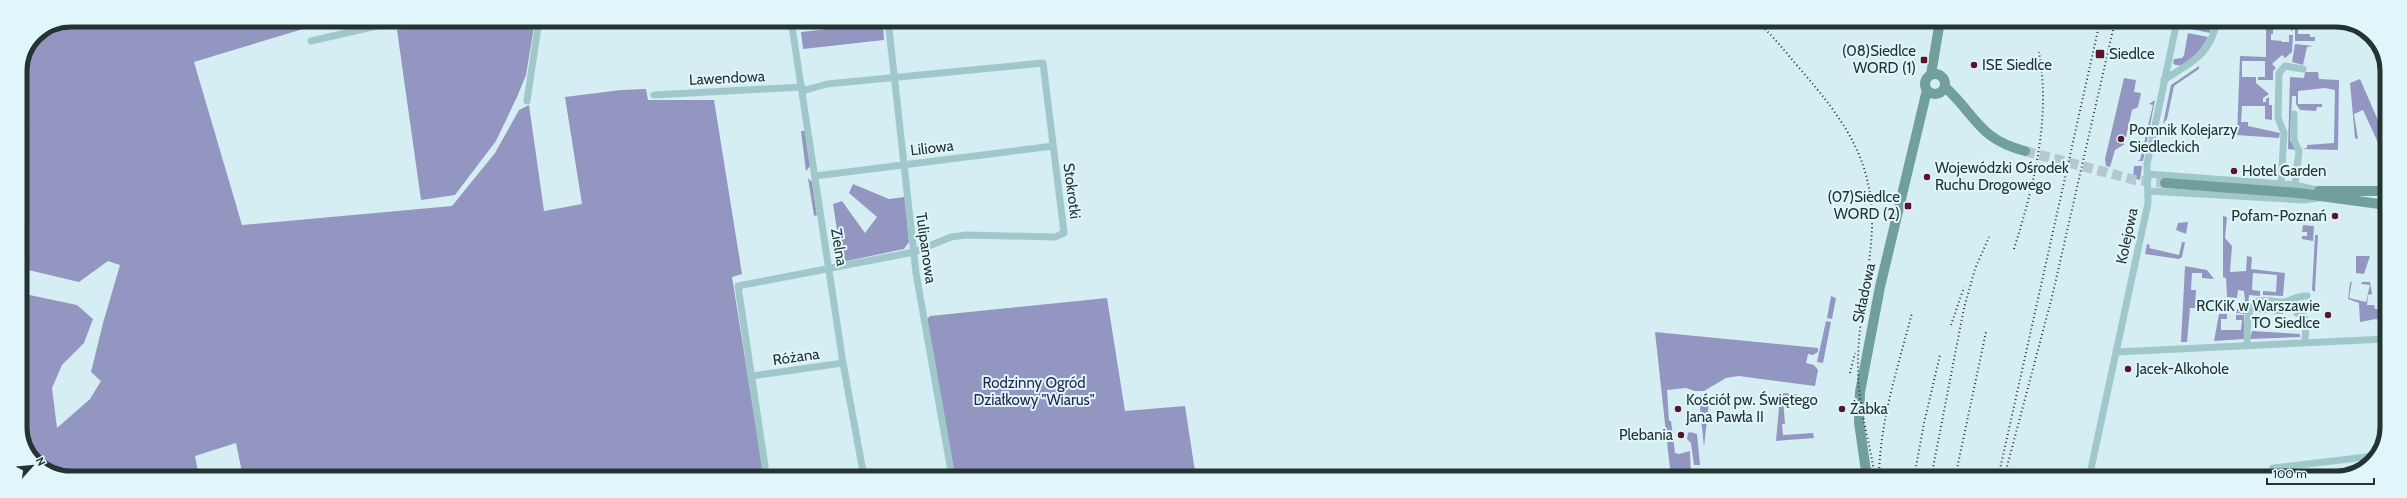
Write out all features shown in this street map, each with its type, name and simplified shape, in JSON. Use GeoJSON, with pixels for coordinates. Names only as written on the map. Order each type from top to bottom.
{"type":"FeatureCollection","features":[{"type":"Feature","properties":{"kind":"main road"},"geometry":{"type":"LineString","coordinates":[[1939,27],[1935,74],[1945,80],[1937,91],[1963,107],[1980,128],[1993,139],[2025,151]]}},
{"type":"Feature","properties":{"kind":"main road","name":"Składowa"},"geometry":{"type":"LineString","coordinates":[[1866,471],[1859,422],[1860,392],[1880,287],[1921,118],[1937,91],[1925,82],[1935,74]]}},
{"type":"Feature","properties":{"kind":"main road"},"geometry":{"type":"LineString","coordinates":[[2165,183],[2297,189],[2380,204]]}},
{"type":"Feature","properties":{"kind":"main road"},"geometry":{"type":"LineString","coordinates":[[2321,194],[2380,191]]}},
{"type":"Feature","properties":{"kind":"street"},"geometry":{"type":"LineString","coordinates":[[311,41],[372,27]]}},
{"type":"Feature","properties":{"kind":"street"},"geometry":{"type":"LineString","coordinates":[[527,101],[538,27]]}},
{"type":"Feature","properties":{"kind":"street","name":"Zielna"},"geometry":{"type":"LineString","coordinates":[[792,27],[843,363],[863,471]]}},
{"type":"Feature","properties":{"kind":"street","name":"Tulipanowa"},"geometry":{"type":"LineString","coordinates":[[889,27],[902,164],[914,252],[951,471]]}},
{"type":"Feature","properties":{"kind":"street","name":"Kolejowa"},"geometry":{"type":"LineString","coordinates":[[2091,471],[2148,191],[2147,174],[2167,61],[2175,27]]}},
{"type":"Feature","properties":{"kind":"street"},"geometry":{"type":"LineString","coordinates":[[2164,80],[2198,58],[2209,46],[2214,27]]}},
{"type":"Feature","properties":{"kind":"street"},"geometry":{"type":"LineString","coordinates":[[2167,61],[2171,66],[2180,70]]}},
{"type":"Feature","properties":{"kind":"street","name":"Stokrotki"},"geometry":{"type":"LineString","coordinates":[[738,286],[829,270],[914,252],[951,237],[966,235],[1056,237],[1064,233],[1043,62],[894,78]]}},
{"type":"Feature","properties":{"kind":"street"},"geometry":{"type":"LineString","coordinates":[[2281,184],[2284,133],[2278,118],[2279,72],[2285,66],[2303,69]]}},
{"type":"Feature","properties":{"kind":"street","name":"Lawendowa"},"geometry":{"type":"LineString","coordinates":[[654,94],[802,89],[827,84],[894,78]]}},
{"type":"Feature","properties":{"kind":"street"},"geometry":{"type":"LineString","coordinates":[[2147,174],[2281,184],[2297,189],[2299,151],[2294,140],[2294,114]]}},
{"type":"Feature","properties":{"kind":"street","name":"Liliowa"},"geometry":{"type":"LineString","coordinates":[[815,176],[1053,146]]}},
{"type":"Feature","properties":{"kind":"street"},"geometry":{"type":"LineString","coordinates":[[2148,191],[2304,200],[2321,194]]}},
{"type":"Feature","properties":{"kind":"street","name":"Różana"},"geometry":{"type":"LineString","coordinates":[[738,286],[765,466]]}},
{"type":"Feature","properties":{"kind":"street"},"geometry":{"type":"LineString","coordinates":[[2247,346],[2249,312],[2254,304],[2259,301],[2283,302],[2299,295],[2307,296]]}},
{"type":"Feature","properties":{"kind":"street"},"geometry":{"type":"LineString","coordinates":[[2297,313],[2302,314],[2305,318],[2305,344]]}},
{"type":"Feature","properties":{"kind":"street"},"geometry":{"type":"LineString","coordinates":[[2116,352],[2380,339]]}},
{"type":"Feature","properties":{"kind":"street","name":"Różana"},"geometry":{"type":"LineString","coordinates":[[752,376],[843,363]]}},
{"type":"Feature","properties":{"kind":"street"},"geometry":{"type":"LineString","coordinates":[[2273,468],[2368,457]]}},
{"type":"Feature","properties":{"kind":"green space"},"geometry":{"type":"Polygon","coordinates":[[[71,27],[310,27],[194,62],[242,225],[452,206],[495,153],[519,110],[529,105],[544,211],[582,204],[565,97],[621,90],[646,89],[648,100],[714,100],[742,274],[732,277],[763,471],[242,471],[236,443],[195,456],[198,471],[71,471],[54,468],[52,467],[52,446],[31,446],[27,430],[27,294],[77,305],[93,319],[84,343],[62,365],[52,388],[57,428],[90,399],[101,381],[91,372],[103,323],[120,265],[108,261],[79,282],[27,270],[27,71],[30,54],[34,47],[47,34],[54,30],[71,27]]]}},
{"type":"Feature","properties":{"kind":"green space"},"geometry":{"type":"Polygon","coordinates":[[[408,27],[534,27],[526,75],[517,97],[496,141],[455,195],[421,200],[397,30],[408,27]]]}},
{"type":"Feature","properties":{"kind":"green space"},"geometry":{"type":"Polygon","coordinates":[[[847,27],[883,27],[884,40],[803,49],[801,32],[847,27]]]}},
{"type":"Feature","properties":{"kind":"green space"},"geometry":{"type":"Polygon","coordinates":[[[2191,27],[2210,27],[2210,33],[2191,29],[2191,27]]]}},
{"type":"Feature","properties":{"kind":"green space"},"geometry":{"type":"Polygon","coordinates":[[[2266,27],[2273,27],[2271,40],[2289,42],[2289,35],[2293,35],[2292,52],[2285,58],[2282,55],[2272,64],[2276,68],[2273,71],[2273,80],[2258,80],[2258,77],[2265,77],[2265,61],[2242,61],[2242,77],[2256,77],[2256,83],[2269,94],[2263,98],[2263,102],[2266,102],[2266,99],[2269,97],[2269,105],[2272,105],[2272,120],[2265,119],[2265,106],[2242,106],[2241,122],[2248,122],[2248,126],[2280,133],[2279,138],[2237,135],[2240,56],[2266,57],[2266,27]]]}},
{"type":"Feature","properties":{"kind":"green space"},"geometry":{"type":"Polygon","coordinates":[[[2295,27],[2298,27],[2298,34],[2310,34],[2310,37],[2315,37],[2315,41],[2295,41],[2295,27]]]}},
{"type":"Feature","properties":{"kind":"green space"},"geometry":{"type":"Polygon","coordinates":[[[2188,33],[2208,37],[2193,58],[2183,65],[2177,65],[2173,63],[2174,59],[2182,58],[2184,55],[2188,33]]]}},
{"type":"Feature","properties":{"kind":"green space"},"geometry":{"type":"Polygon","coordinates":[[[2295,44],[2313,46],[2307,47],[2303,65],[2292,62],[2295,44]]]}},
{"type":"Feature","properties":{"kind":"green space"},"geometry":{"type":"Polygon","coordinates":[[[2199,66],[2199,69],[2174,86],[2167,119],[2163,124],[2171,85],[2199,66]]]}},
{"type":"Feature","properties":{"kind":"green space"},"geometry":{"type":"Polygon","coordinates":[[[2305,72],[2318,72],[2319,79],[2339,80],[2338,150],[2302,149],[2307,148],[2307,145],[2334,143],[2335,90],[2325,88],[2298,91],[2298,104],[2322,104],[2322,107],[2317,107],[2316,111],[2300,110],[2296,104],[2296,96],[2292,96],[2290,140],[2296,150],[2288,149],[2290,77],[2304,78],[2305,72]]]}},
{"type":"Feature","properties":{"kind":"green space"},"geometry":{"type":"Polygon","coordinates":[[[2124,78],[2136,80],[2134,92],[2141,93],[2138,107],[2132,110],[2126,137],[2118,136],[2117,142],[2125,144],[2115,150],[2110,167],[2106,166],[2105,159],[2124,78]]]}},
{"type":"Feature","properties":{"kind":"green space"},"geometry":{"type":"Polygon","coordinates":[[[2360,79],[2380,125],[2380,147],[2363,110],[2354,114],[2358,139],[2355,138],[2350,83],[2360,79]]]}},
{"type":"Feature","properties":{"kind":"green space"},"geometry":{"type":"Polygon","coordinates":[[[2155,100],[2143,161],[2137,161],[2140,160],[2153,105],[2149,104],[2155,100]]]}},
{"type":"Feature","properties":{"kind":"green space"},"geometry":{"type":"Polygon","coordinates":[[[801,131],[805,131],[810,166],[806,171],[801,131]]]}},
{"type":"Feature","properties":{"kind":"green space"},"geometry":{"type":"Polygon","coordinates":[[[2134,166],[2142,166],[2140,180],[2133,178],[2134,166]]]}},
{"type":"Feature","properties":{"kind":"green space"},"geometry":{"type":"Polygon","coordinates":[[[808,178],[812,182],[817,215],[814,216],[808,178]]]}},
{"type":"Feature","properties":{"kind":"green space"},"geometry":{"type":"Polygon","coordinates":[[[853,184],[889,199],[905,197],[909,242],[904,249],[842,262],[833,204],[842,201],[865,233],[877,217],[849,193],[853,184]]]}},
{"type":"Feature","properties":{"kind":"green space"},"geometry":{"type":"Polygon","coordinates":[[[2223,216],[2227,217],[2225,238],[2232,246],[2230,272],[2246,271],[2247,256],[2252,257],[2251,269],[2285,273],[2283,296],[2263,295],[2263,291],[2276,292],[2277,275],[2253,273],[2252,290],[2260,291],[2260,296],[2249,295],[2246,333],[2246,314],[2236,313],[2237,309],[2246,309],[2244,291],[2238,290],[2237,298],[2227,297],[2226,278],[2223,277],[2223,216]]]}},
{"type":"Feature","properties":{"kind":"green space"},"geometry":{"type":"Polygon","coordinates":[[[2188,222],[2186,234],[2176,230],[2178,223],[2188,222]]]}},
{"type":"Feature","properties":{"kind":"green space"},"geometry":{"type":"Polygon","coordinates":[[[2303,225],[2314,226],[2313,241],[2302,239],[2302,236],[2307,236],[2307,232],[2302,232],[2303,225]]]}},
{"type":"Feature","properties":{"kind":"green space"},"geometry":{"type":"Polygon","coordinates":[[[2315,235],[2318,235],[2315,292],[2312,290],[2315,235]]]}},
{"type":"Feature","properties":{"kind":"green space"},"geometry":{"type":"Polygon","coordinates":[[[2182,242],[2185,242],[2182,257],[2179,259],[2145,254],[2147,244],[2150,245],[2149,248],[2179,255],[2182,242]]]}},
{"type":"Feature","properties":{"kind":"green space"},"geometry":{"type":"Polygon","coordinates":[[[2356,256],[2370,256],[2364,274],[2356,273],[2356,256]]]}},
{"type":"Feature","properties":{"kind":"green space"},"geometry":{"type":"Polygon","coordinates":[[[2185,266],[2207,270],[2214,279],[2202,278],[2202,273],[2192,273],[2191,290],[2196,290],[2195,308],[2190,308],[2187,342],[2181,342],[2185,266]]]}},
{"type":"Feature","properties":{"kind":"green space"},"geometry":{"type":"Polygon","coordinates":[[[2352,281],[2349,298],[2366,302],[2370,285],[2361,284],[2362,282],[2370,282],[2372,294],[2368,295],[2367,305],[2374,305],[2375,309],[2380,309],[2380,321],[2376,319],[2360,322],[2359,303],[2348,299],[2350,283],[2352,281]]]}},
{"type":"Feature","properties":{"kind":"green space"},"geometry":{"type":"Polygon","coordinates":[[[1831,296],[1836,298],[1832,319],[1827,318],[1831,296]]]}},
{"type":"Feature","properties":{"kind":"green space","name":"Rodzinny Ogród Działkowy \"Wiarus\""},"geometry":{"type":"Polygon","coordinates":[[[1107,298],[1125,411],[1185,406],[1195,471],[954,471],[927,319],[930,316],[1107,298]]]}},
{"type":"Feature","properties":{"kind":"green space"},"geometry":{"type":"Polygon","coordinates":[[[2262,303],[2283,304],[2283,314],[2257,312],[2257,310],[2262,310],[2262,303]]]}},
{"type":"Feature","properties":{"kind":"green space"},"geometry":{"type":"Polygon","coordinates":[[[2219,314],[2227,314],[2227,319],[2221,319],[2221,330],[2241,330],[2242,320],[2236,320],[2236,315],[2244,315],[2244,339],[2214,341],[2219,314]]]}},
{"type":"Feature","properties":{"kind":"green space"},"geometry":{"type":"Polygon","coordinates":[[[1826,321],[1831,322],[1823,363],[1817,362],[1826,321]]]}},
{"type":"Feature","properties":{"kind":"green space"},"geometry":{"type":"Polygon","coordinates":[[[2252,331],[2300,334],[2300,337],[2250,339],[2252,331]]]}},
{"type":"Feature","properties":{"kind":"green space"},"geometry":{"type":"Polygon","coordinates":[[[1655,332],[1818,348],[1818,352],[1813,355],[1808,354],[1806,363],[1814,365],[1818,370],[1815,386],[1739,376],[1726,378],[1704,391],[1695,391],[1686,388],[1667,390],[1669,421],[1671,421],[1675,453],[1679,454],[1690,451],[1691,471],[1670,471],[1655,332]]]}},
{"type":"Feature","properties":{"kind":"green space"},"geometry":{"type":"Polygon","coordinates":[[[1784,393],[1799,395],[1799,402],[1795,402],[1794,397],[1783,398],[1785,424],[1782,424],[1783,435],[1813,433],[1814,438],[1776,441],[1780,396],[1784,393]]]}},
{"type":"Feature","properties":{"kind":"green space"},"geometry":{"type":"Polygon","coordinates":[[[1702,395],[1709,401],[1704,447],[1699,398],[1702,395]]]}},
{"type":"Feature","properties":{"kind":"green space"},"geometry":{"type":"Polygon","coordinates":[[[1690,432],[1697,434],[1700,465],[1694,465],[1691,443],[1687,439],[1688,433],[1690,432]]]}},
{"type":"Feature","properties":{"kind":"tunnel"},"geometry":{"type":"LineString","coordinates":[[2025,151],[2135,180],[2165,183]]}},
{"type":"Feature","properties":{"kind":"railway"},"geometry":{"type":"LineString","coordinates":[[1763,27],[1779,44],[1830,106],[1853,142],[1868,182],[1872,228],[1869,264],[1859,335],[1858,370],[1862,410],[1874,471]]}},
{"type":"Feature","properties":{"kind":"railway"},"geometry":{"type":"LineString","coordinates":[[2000,471],[2099,27]]}},
{"type":"Feature","properties":{"kind":"railway"},"geometry":{"type":"LineString","coordinates":[[2006,471],[2052,297],[2114,27]]}},
{"type":"Feature","properties":{"kind":"railway"},"geometry":{"type":"LineString","coordinates":[[2014,249],[2034,176],[2042,127],[2043,102],[2039,52]]}},
{"type":"Feature","properties":{"kind":"railway"},"geometry":{"type":"LineString","coordinates":[[1932,471],[1964,308],[1975,269],[1989,237]]}},
{"type":"Feature","properties":{"kind":"railway"},"geometry":{"type":"LineString","coordinates":[[1951,325],[1964,287]]}},
{"type":"Feature","properties":{"kind":"railway"},"geometry":{"type":"LineString","coordinates":[[1879,471],[1886,414],[1912,313]]}},
{"type":"Feature","properties":{"kind":"railway"},"geometry":{"type":"LineString","coordinates":[[1956,471],[1986,332]]}},
{"type":"Feature","properties":{"kind":"railway"},"geometry":{"type":"LineString","coordinates":[[1850,373],[1855,353]]}},
{"type":"Feature","properties":{"kind":"railway"},"geometry":{"type":"LineString","coordinates":[[1915,471],[1924,423],[1940,355]]}},
{"type":"Feature","properties":{"kind":"place","name":"Siedlce"},"geometry":{"type":"Point","coordinates":[2100,54]}},
{"type":"Feature","properties":{"kind":"place","name":"(08)Siedlce WORD (1)"},"geometry":{"type":"Point","coordinates":[1924,60]}},
{"type":"Feature","properties":{"kind":"place","name":"ISE Siedlce"},"geometry":{"type":"Point","coordinates":[1974,65]}},
{"type":"Feature","properties":{"kind":"place","name":"Pomnik Kolejarzy Siedleckich"},"geometry":{"type":"Point","coordinates":[2121,139]}},
{"type":"Feature","properties":{"kind":"place","name":"Hotel Garden"},"geometry":{"type":"Point","coordinates":[2234,171]}},
{"type":"Feature","properties":{"kind":"place","name":"Wojewódzki Ośrodek Ruchu Drogowego"},"geometry":{"type":"Point","coordinates":[1927,177]}},
{"type":"Feature","properties":{"kind":"place","name":"(07)Siedlce WORD (2)"},"geometry":{"type":"Point","coordinates":[1908,206]}},
{"type":"Feature","properties":{"kind":"place","name":"Pofam-Poznań"},"geometry":{"type":"Point","coordinates":[2335,216]}},
{"type":"Feature","properties":{"kind":"place","name":"RCKiK w Warszawie TO Siedlce"},"geometry":{"type":"Point","coordinates":[2328,315]}},
{"type":"Feature","properties":{"kind":"place","name":"Jacek-Alkohole"},"geometry":{"type":"Point","coordinates":[2128,369]}},
{"type":"Feature","properties":{"kind":"place","name":"Kościół pw. Świętego Jana Pawła II"},"geometry":{"type":"Point","coordinates":[1678,409]}},
{"type":"Feature","properties":{"kind":"place","name":"Żabka"},"geometry":{"type":"Point","coordinates":[1842,409]}},
{"type":"Feature","properties":{"kind":"place","name":"Plebania"},"geometry":{"type":"Point","coordinates":[1681,435]}}]}
